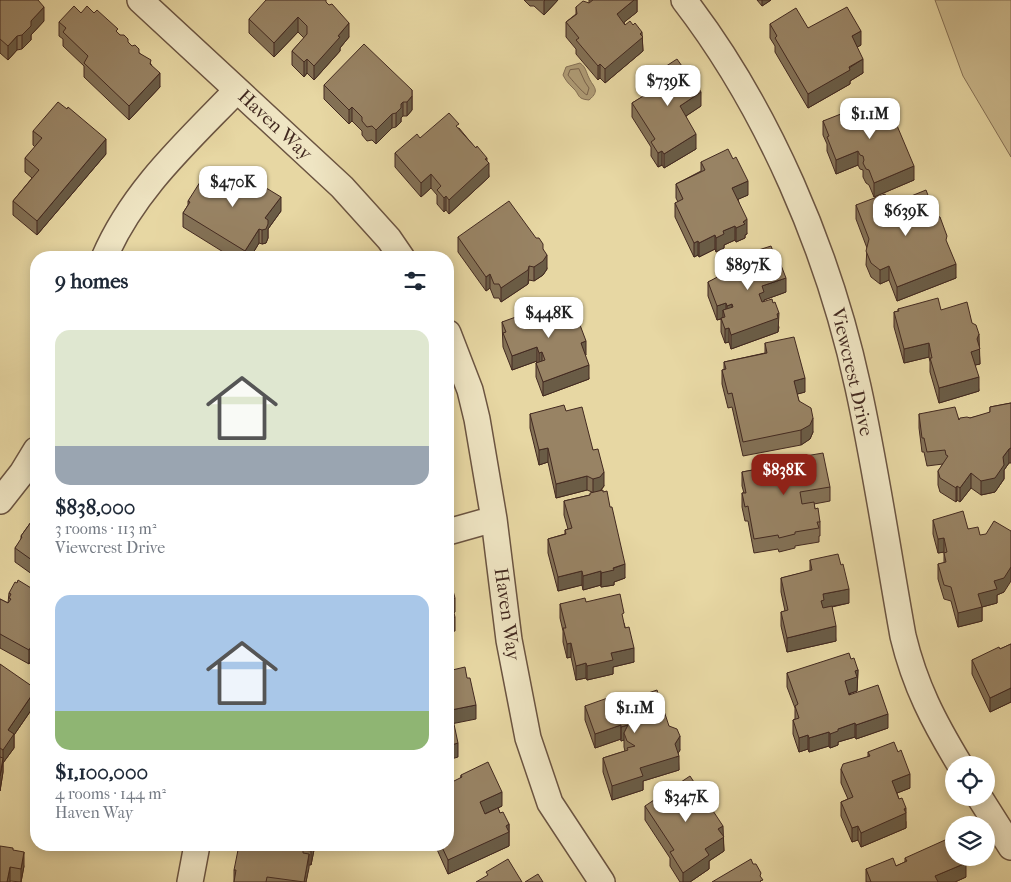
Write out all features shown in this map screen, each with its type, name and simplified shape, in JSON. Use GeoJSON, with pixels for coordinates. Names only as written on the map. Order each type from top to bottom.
{"type":"FeatureCollection","features":[{"type":"Feature","properties":{"kind":"street","name":"Haven Way"},"geometry":{"type":"LineString","coordinates":[[140,0],[342,187],[389,239],[397,251]]}},
{"type":"Feature","properties":{"kind":"street","name":"Viewcrest Drive"},"geometry":{"type":"LineString","coordinates":[[684,0],[726,61],[756,113],[791,183],[820,254],[840,317],[858,386],[903,636],[910,664],[931,715],[955,756]]}},
{"type":"Feature","properties":{"kind":"street"},"geometry":{"type":"LineString","coordinates":[[108,251],[128,212],[144,189],[237,90]]}},
{"type":"Feature","properties":{"kind":"street","name":"Haven Way"},"geometry":{"type":"LineString","coordinates":[[454,349],[466,380],[477,419],[494,519],[509,640],[528,738],[550,803],[602,882]]}},
{"type":"Feature","properties":{"kind":"street"},"geometry":{"type":"LineString","coordinates":[[0,501],[30,460]]}},
{"type":"Feature","properties":{"kind":"street"},"geometry":{"type":"LineString","coordinates":[[454,530],[494,519]]}},
{"type":"Feature","properties":{"kind":"street"},"geometry":{"type":"LineString","coordinates":[[985,806],[1011,846]]}},
{"type":"Feature","properties":{"kind":"street"},"geometry":{"type":"LineString","coordinates":[[190,882],[196,851]]}},
{"type":"Feature","properties":{"kind":"shaded area"},"geometry":{"type":"Polygon","coordinates":[[[935,0],[1011,0],[1011,157],[963,76],[935,0]]]}},
{"type":"Feature","properties":{"kind":"water"},"geometry":{"type":"Polygon","coordinates":[[[580,63],[585,68],[595,89],[595,94],[589,100],[580,97],[563,75],[566,67],[580,63]]]}},
{"type":"Feature","properties":{"kind":"building"},"geometry":{"type":"Polygon","coordinates":[[[0,0],[38,0],[44,7],[31,21],[31,26],[22,35],[17,36],[8,46],[0,39],[0,0]]]}},
{"type":"Feature","properties":{"kind":"building"},"geometry":{"type":"Polygon","coordinates":[[[266,0],[326,0],[349,23],[338,36],[340,37],[314,66],[307,59],[304,62],[292,51],[307,34],[307,26],[298,17],[274,43],[249,19],[266,0]]]}},
{"type":"Feature","properties":{"kind":"building"},"geometry":{"type":"Polygon","coordinates":[[[593,0],[634,0],[617,14],[625,25],[630,21],[633,25],[635,23],[642,32],[640,34],[643,37],[605,69],[600,64],[598,66],[576,40],[579,38],[566,22],[577,14],[576,7],[583,1],[589,3],[593,0]]]}},
{"type":"Feature","properties":{"kind":"building"},"geometry":{"type":"Polygon","coordinates":[[[74,6],[81,13],[87,6],[94,13],[97,10],[118,29],[116,31],[120,35],[124,35],[132,46],[135,45],[139,49],[139,53],[151,60],[150,64],[160,73],[129,106],[84,63],[88,56],[63,32],[66,28],[59,22],[74,6]]]}},
{"type":"Feature","properties":{"kind":"building"},"geometry":{"type":"Polygon","coordinates":[[[847,7],[861,31],[852,36],[863,59],[849,67],[850,70],[808,94],[775,38],[777,36],[770,24],[796,8],[808,28],[847,7]]]}},
{"type":"Feature","properties":{"kind":"building"},"geometry":{"type":"Polygon","coordinates":[[[364,44],[412,90],[412,96],[407,102],[403,102],[401,108],[376,130],[372,126],[367,127],[362,121],[362,117],[352,107],[349,110],[324,85],[364,44]]]}},
{"type":"Feature","properties":{"kind":"building"},"geometry":{"type":"Polygon","coordinates":[[[677,59],[684,69],[686,67],[701,92],[680,106],[696,134],[664,154],[662,151],[658,153],[651,142],[655,139],[632,103],[658,87],[651,76],[677,59]]]}},
{"type":"Feature","properties":{"kind":"building"},"geometry":{"type":"Polygon","coordinates":[[[874,101],[879,113],[890,109],[914,166],[874,183],[869,170],[866,169],[863,163],[863,156],[858,151],[836,160],[823,121],[874,101]]]}},
{"type":"Feature","properties":{"kind":"building"},"geometry":{"type":"Polygon","coordinates":[[[58,102],[67,109],[68,107],[106,139],[37,221],[13,201],[39,170],[25,158],[42,138],[33,131],[58,102]]]}},
{"type":"Feature","properties":{"kind":"building"},"geometry":{"type":"Polygon","coordinates":[[[449,113],[459,124],[456,126],[476,148],[477,146],[489,163],[449,200],[446,196],[444,198],[437,190],[441,186],[431,174],[421,183],[395,153],[417,134],[420,138],[449,113]]]}},
{"type":"Feature","properties":{"kind":"building"},"geometry":{"type":"Polygon","coordinates":[[[728,149],[733,159],[736,157],[748,181],[732,188],[747,219],[743,222],[745,224],[723,231],[724,234],[716,238],[715,235],[699,243],[698,241],[694,243],[675,203],[683,199],[676,184],[705,170],[701,162],[728,149]]]}},
{"type":"Feature","properties":{"kind":"building"},"geometry":{"type":"Polygon","coordinates":[[[235,169],[281,197],[265,218],[268,220],[266,229],[259,229],[245,251],[183,213],[202,179],[222,191],[235,169]]]}},
{"type":"Feature","properties":{"kind":"building"},"geometry":{"type":"Polygon","coordinates":[[[926,190],[936,216],[940,217],[947,236],[946,240],[956,264],[897,287],[889,266],[880,270],[871,263],[866,251],[869,239],[856,205],[885,194],[889,205],[926,190]]]}},
{"type":"Feature","properties":{"kind":"building"},"geometry":{"type":"Polygon","coordinates":[[[509,201],[536,238],[539,238],[547,255],[543,261],[534,267],[529,266],[528,270],[501,288],[499,284],[494,284],[490,274],[486,277],[458,237],[509,201]]]}},
{"type":"Feature","properties":{"kind":"building"},"geometry":{"type":"Polygon","coordinates":[[[771,246],[775,256],[777,255],[786,278],[762,286],[764,292],[759,294],[762,302],[772,299],[773,303],[775,302],[779,313],[777,314],[778,318],[731,335],[729,328],[725,329],[721,318],[725,317],[723,310],[733,307],[732,304],[727,306],[726,303],[717,306],[708,282],[725,273],[728,265],[733,263],[741,267],[747,265],[743,255],[771,246]]]}},
{"type":"Feature","properties":{"kind":"building"},"geometry":{"type":"Polygon","coordinates":[[[938,298],[941,310],[967,302],[972,323],[976,325],[979,334],[977,339],[980,349],[971,352],[979,377],[939,388],[930,358],[932,358],[929,343],[904,349],[894,312],[899,311],[898,309],[938,298]]]}},
{"type":"Feature","properties":{"kind":"building"},"geometry":{"type":"Polygon","coordinates":[[[560,301],[564,312],[574,309],[586,341],[581,343],[589,365],[543,382],[536,363],[545,360],[542,352],[539,353],[537,347],[512,356],[503,333],[506,332],[502,322],[560,301]]]}},
{"type":"Feature","properties":{"kind":"building"},"geometry":{"type":"Polygon","coordinates":[[[794,337],[805,378],[794,381],[799,401],[811,408],[813,418],[810,425],[801,430],[743,442],[732,393],[728,394],[722,370],[726,369],[724,362],[767,353],[765,343],[794,337]]]}},
{"type":"Feature","properties":{"kind":"building"},"geometry":{"type":"Polygon","coordinates":[[[1011,403],[1011,448],[1003,457],[1004,465],[995,478],[981,481],[971,473],[960,488],[957,486],[956,488],[940,478],[938,471],[948,456],[945,450],[927,452],[924,438],[922,438],[919,414],[955,407],[959,420],[960,418],[970,418],[990,412],[990,407],[1011,403]]]}},
{"type":"Feature","properties":{"kind":"building"},"geometry":{"type":"Polygon","coordinates":[[[564,405],[566,411],[582,407],[593,450],[598,449],[604,472],[600,477],[593,479],[587,476],[556,484],[548,448],[539,450],[530,414],[564,405]]]}},
{"type":"Feature","properties":{"kind":"building"},"geometry":{"type":"Polygon","coordinates":[[[823,453],[830,487],[800,492],[802,504],[814,502],[815,509],[818,508],[820,522],[817,522],[819,528],[795,532],[795,534],[779,538],[778,535],[754,539],[748,506],[745,507],[742,493],[746,493],[742,472],[763,468],[772,464],[775,467],[789,464],[788,459],[823,453]]]}},
{"type":"Feature","properties":{"kind":"building"},"geometry":{"type":"Polygon","coordinates":[[[603,490],[603,492],[607,491],[610,507],[612,507],[625,564],[613,568],[614,570],[601,573],[601,571],[583,576],[582,571],[558,577],[548,539],[566,534],[565,530],[572,528],[564,501],[603,490]]]}},
{"type":"Feature","properties":{"kind":"building"},"geometry":{"type":"Polygon","coordinates":[[[963,511],[968,529],[978,527],[980,535],[986,534],[994,521],[1011,531],[1011,567],[1004,578],[994,581],[997,589],[978,594],[982,607],[958,613],[951,587],[944,585],[938,564],[946,562],[944,553],[947,552],[944,538],[938,539],[933,520],[963,511]]]}},
{"type":"Feature","properties":{"kind":"building"},"geometry":{"type":"Polygon","coordinates":[[[30,523],[30,559],[15,548],[30,523]]]}},
{"type":"Feature","properties":{"kind":"building"},"geometry":{"type":"Polygon","coordinates":[[[838,554],[841,565],[843,564],[849,589],[823,594],[824,600],[821,601],[823,608],[832,606],[836,626],[787,638],[781,612],[788,610],[781,578],[812,570],[810,560],[838,554]]]}},
{"type":"Feature","properties":{"kind":"building"},"geometry":{"type":"Polygon","coordinates":[[[18,580],[30,587],[29,650],[0,634],[0,599],[8,603],[11,599],[9,598],[11,594],[9,593],[15,582],[17,583],[18,580]]]}},
{"type":"Feature","properties":{"kind":"building"},"geometry":{"type":"Polygon","coordinates":[[[620,594],[625,628],[629,627],[634,648],[611,653],[613,660],[587,666],[586,663],[576,666],[571,643],[567,644],[563,628],[566,628],[560,604],[585,598],[586,602],[620,594]]]}},
{"type":"Feature","properties":{"kind":"building"},"geometry":{"type":"Polygon","coordinates":[[[1011,644],[1011,688],[990,698],[972,660],[999,647],[1000,649],[1011,644]]]}},
{"type":"Feature","properties":{"kind":"building"},"geometry":{"type":"Polygon","coordinates":[[[849,653],[851,659],[854,658],[858,670],[855,671],[857,677],[845,681],[849,695],[878,685],[888,714],[856,725],[855,723],[830,734],[829,732],[809,738],[808,735],[799,738],[793,720],[799,718],[795,706],[798,704],[787,673],[849,653]]]}},
{"type":"Feature","properties":{"kind":"building"},"geometry":{"type":"Polygon","coordinates":[[[0,664],[30,685],[30,698],[8,730],[14,734],[3,750],[0,748],[0,664]]]}},
{"type":"Feature","properties":{"kind":"building"},"geometry":{"type":"Polygon","coordinates":[[[465,667],[467,678],[470,678],[476,705],[454,709],[454,670],[465,667]]]}},
{"type":"Feature","properties":{"kind":"building"},"geometry":{"type":"Polygon","coordinates":[[[657,690],[669,726],[677,729],[680,736],[675,744],[679,756],[640,768],[643,776],[612,786],[603,758],[635,746],[627,741],[624,733],[628,725],[621,727],[621,725],[595,734],[585,706],[616,695],[619,703],[657,690]]]}},
{"type":"Feature","properties":{"kind":"building"},"geometry":{"type":"Polygon","coordinates":[[[454,724],[458,743],[454,744],[454,724]]]}},
{"type":"Feature","properties":{"kind":"building"},"geometry":{"type":"Polygon","coordinates":[[[894,742],[898,752],[901,750],[910,774],[892,781],[899,799],[902,798],[906,813],[861,833],[858,826],[852,828],[841,802],[853,797],[841,769],[843,764],[870,756],[868,752],[894,742]]]}},
{"type":"Feature","properties":{"kind":"building"},"geometry":{"type":"Polygon","coordinates":[[[0,757],[3,758],[0,776],[0,757]]]}},
{"type":"Feature","properties":{"kind":"building"},"geometry":{"type":"Polygon","coordinates":[[[488,762],[502,792],[480,802],[485,814],[498,808],[500,813],[503,812],[509,824],[506,826],[509,832],[448,860],[444,851],[454,851],[454,781],[462,777],[461,775],[488,762]]]}},
{"type":"Feature","properties":{"kind":"building"},"geometry":{"type":"Polygon","coordinates":[[[690,776],[723,826],[718,829],[724,837],[705,849],[709,855],[683,873],[670,852],[674,850],[645,806],[690,776]]]}},
{"type":"Feature","properties":{"kind":"building"},"geometry":{"type":"Polygon","coordinates":[[[945,840],[945,866],[959,866],[935,876],[938,882],[871,882],[866,869],[893,858],[896,866],[907,861],[905,858],[945,840]]]}},
{"type":"Feature","properties":{"kind":"building"},"geometry":{"type":"Polygon","coordinates":[[[0,846],[24,852],[21,869],[10,867],[7,882],[0,882],[0,846]]]}},
{"type":"Feature","properties":{"kind":"building"},"geometry":{"type":"Polygon","coordinates":[[[238,851],[303,851],[303,853],[309,854],[304,882],[267,877],[266,882],[234,882],[236,870],[234,870],[238,851]]]}},
{"type":"Feature","properties":{"kind":"building"},"geometry":{"type":"Polygon","coordinates":[[[508,859],[522,882],[476,882],[488,875],[486,872],[508,859]]]}},
{"type":"Feature","properties":{"kind":"building"},"geometry":{"type":"Polygon","coordinates":[[[751,859],[761,873],[760,876],[763,880],[761,882],[712,882],[751,859]]]}},
{"type":"Feature","properties":{"kind":"building"},"geometry":{"type":"Polygon","coordinates":[[[538,874],[543,882],[525,882],[538,874]]]}}]}
